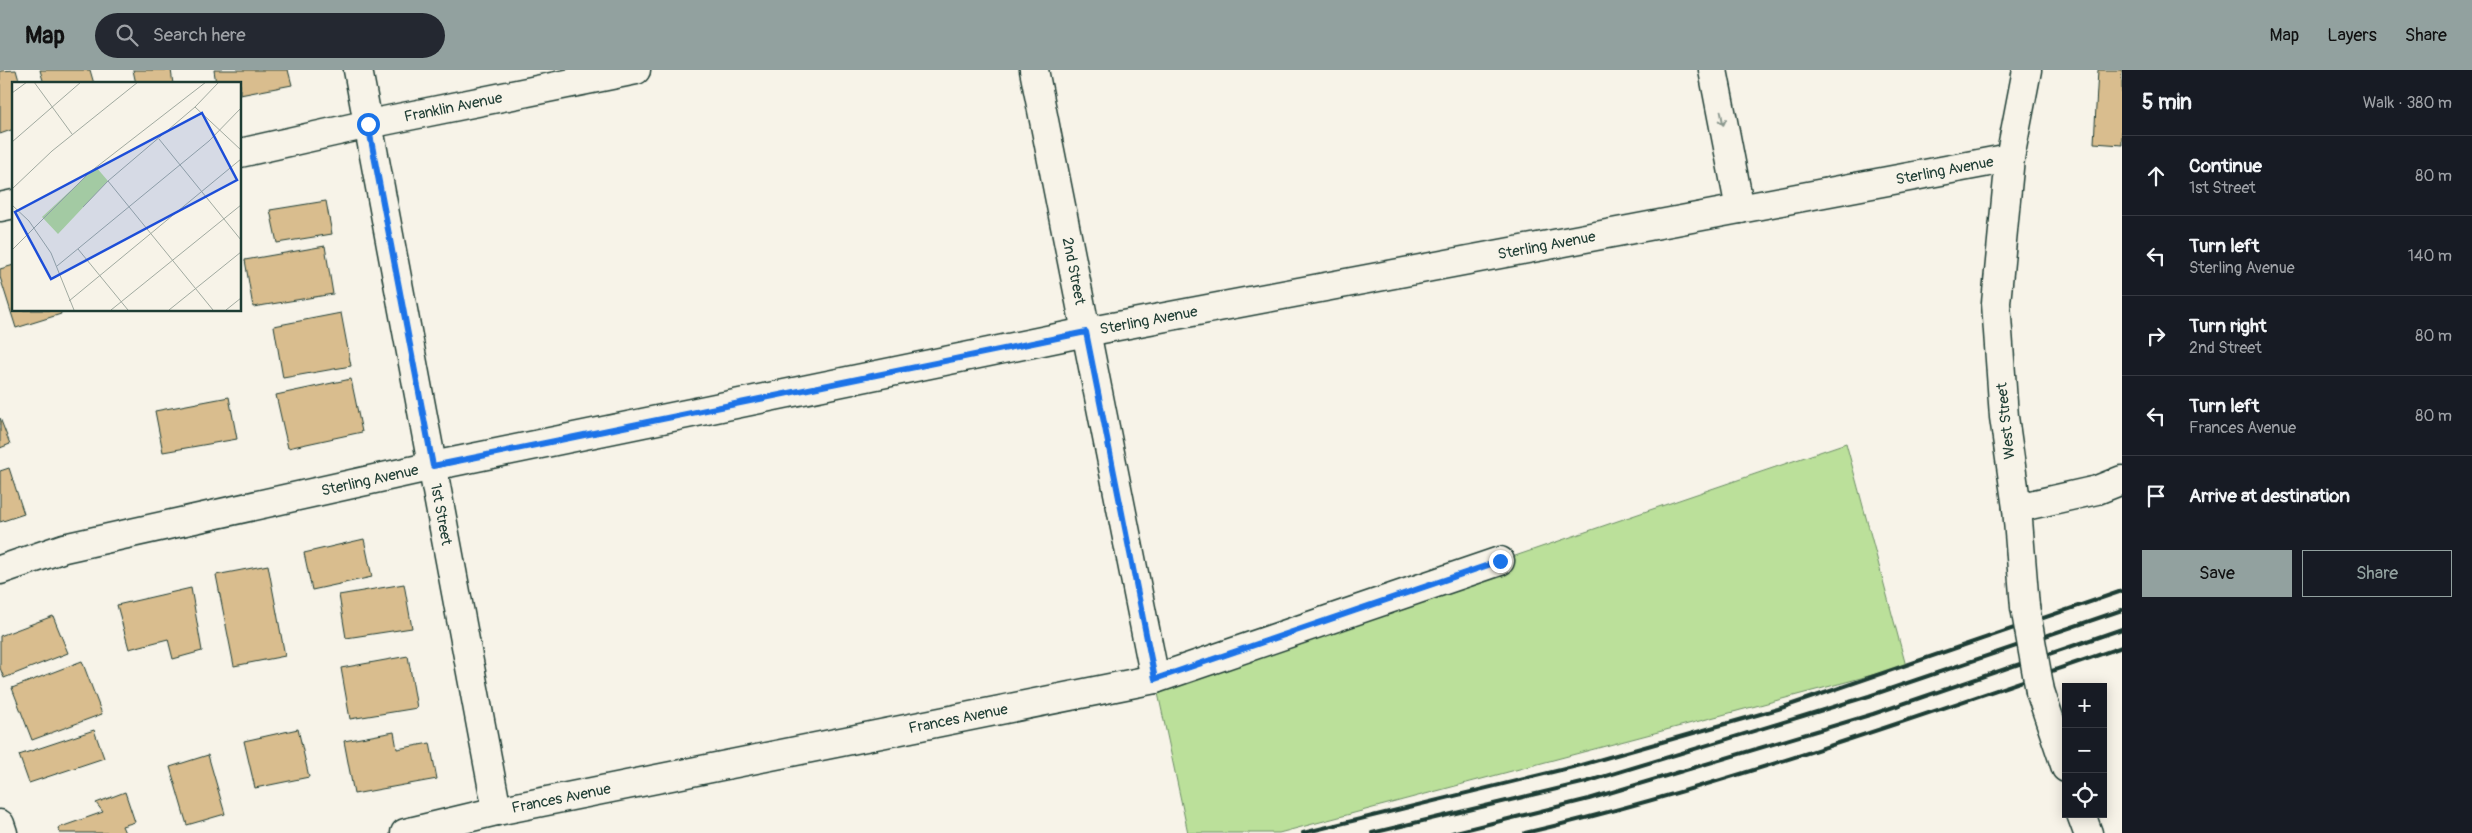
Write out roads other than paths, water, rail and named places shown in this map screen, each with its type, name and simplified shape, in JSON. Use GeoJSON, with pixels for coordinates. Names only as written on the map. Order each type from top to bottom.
{"type":"FeatureCollection","features":[{"type":"Feature","properties":{"kind":"street","name":"1st Street"},"geometry":{"type":"LineString","coordinates":[[358,70],[498,811]]}},
{"type":"Feature","properties":{"kind":"street","name":"Franklin Avenue"},"geometry":{"type":"LineString","coordinates":[[241,153],[368,124],[636,70]]}},
{"type":"Feature","properties":{"kind":"street","name":"2nd Street"},"geometry":{"type":"LineString","coordinates":[[1034,70],[1155,679]]}},
{"type":"Feature","properties":{"kind":"street"},"geometry":{"type":"LineString","coordinates":[[1712,70],[1740,209]]}},
{"type":"Feature","properties":{"kind":"street","name":"West Street"},"geometry":{"type":"LineString","coordinates":[[2027,70],[2010,158],[1996,303],[2004,417],[2017,508],[2025,607],[2040,692],[2062,756]]}},
{"type":"Feature","properties":{"kind":"street","name":"Sterling Avenue"},"geometry":{"type":"LineString","coordinates":[[0,570],[64,548],[433,466],[1086,332],[2010,158]]}},
{"type":"Feature","properties":{"kind":"street"},"geometry":{"type":"LineString","coordinates":[[2017,508],[2097,490],[2122,480]]}},
{"type":"Feature","properties":{"kind":"street","name":"Frances Avenue"},"geometry":{"type":"LineString","coordinates":[[405,833],[498,811],[1155,679],[1500,561]]}},
{"type":"Feature","properties":{"kind":"street"},"geometry":{"type":"LineString","coordinates":[[2083,818],[2088,833]]}},
{"type":"Feature","properties":{"kind":"street"},"geometry":{"type":"LineString","coordinates":[[0,824],[3,833]]}},
{"type":"Feature","properties":{"kind":"railway"},"geometry":{"type":"LineString","coordinates":[[1303,833],[1581,765],[1778,709],[2122,591]]}},
{"type":"Feature","properties":{"kind":"railway"},"geometry":{"type":"LineString","coordinates":[[1372,833],[1586,782],[1869,696],[2122,610]]}},
{"type":"Feature","properties":{"kind":"railway"},"geometry":{"type":"LineString","coordinates":[[1452,833],[1589,799],[1873,714],[2122,629]]}},
{"type":"Feature","properties":{"kind":"railway"},"geometry":{"type":"LineString","coordinates":[[1525,833],[1601,814],[1751,771],[1900,723],[2122,647]]}}]}
